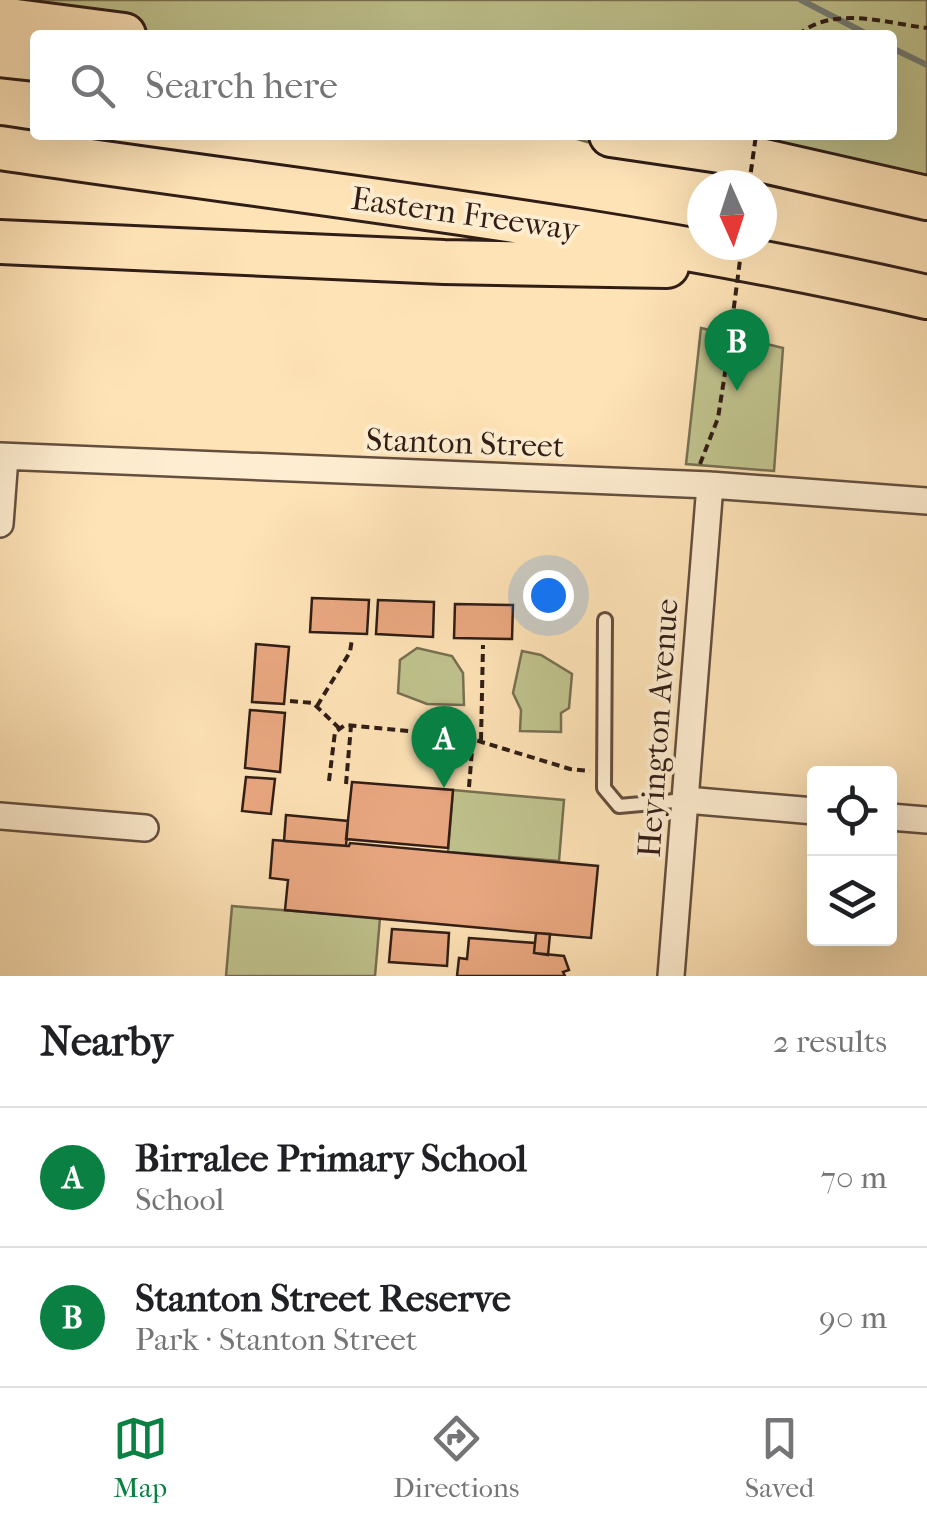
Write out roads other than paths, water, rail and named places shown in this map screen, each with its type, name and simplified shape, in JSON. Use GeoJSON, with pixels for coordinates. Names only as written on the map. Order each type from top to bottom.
{"type":"FeatureCollection","features":[{"type":"Feature","properties":{"kind":"highway"},"geometry":{"type":"LineString","coordinates":[[0,19],[85,30]]}},
{"type":"Feature","properties":{"kind":"highway"},"geometry":{"type":"LineString","coordinates":[[0,55],[30,58]]}},
{"type":"Feature","properties":{"kind":"highway"},"geometry":{"type":"LineString","coordinates":[[645,140],[720,151],[927,198]]}},
{"type":"Feature","properties":{"kind":"highway"},"geometry":{"type":"LineString","coordinates":[[745,140],[801,151],[927,186]]}},
{"type":"Feature","properties":{"kind":"highway","name":"Eastern Freeway"},"geometry":{"type":"LineString","coordinates":[[0,148],[492,215],[803,269],[927,298]]}},
{"type":"Feature","properties":{"kind":"highway"},"geometry":{"type":"LineString","coordinates":[[0,242],[444,262],[803,269]]}},
{"type":"Feature","properties":{"kind":"street","name":"Stanton Street"},"geometry":{"type":"LineString","coordinates":[[2,457],[705,474],[927,501]]}},
{"type":"Feature","properties":{"kind":"street"},"geometry":{"type":"LineString","coordinates":[[0,524],[2,457]]}},
{"type":"Feature","properties":{"kind":"street","name":"Heyington Avenue"},"geometry":{"type":"LineString","coordinates":[[671,976],[686,800],[705,474]]}},
{"type":"Feature","properties":{"kind":"street"},"geometry":{"type":"LineString","coordinates":[[686,800],[807,810]]}},
{"type":"Feature","properties":{"kind":"street"},"geometry":{"type":"LineString","coordinates":[[0,816],[145,828]]}},
{"type":"Feature","properties":{"kind":"street"},"geometry":{"type":"LineString","coordinates":[[897,818],[927,820]]}},
{"type":"Feature","properties":{"kind":"lane"},"geometry":{"type":"LineString","coordinates":[[605,620],[604,788],[619,806],[686,800]]}},
{"type":"Feature","properties":{"kind":"waterway"},"geometry":{"type":"LineString","coordinates":[[801,0],[859,30]]}},
{"type":"Feature","properties":{"kind":"waterway"},"geometry":{"type":"LineString","coordinates":[[897,50],[927,65]]}},
{"type":"Feature","properties":{"kind":"place","name":"Stanton Street Reserve"},"geometry":{"type":"Point","coordinates":[737,391]}},
{"type":"Feature","properties":{"kind":"place","name":"Birralee Primary School"},"geometry":{"type":"Point","coordinates":[444,788]}}]}
